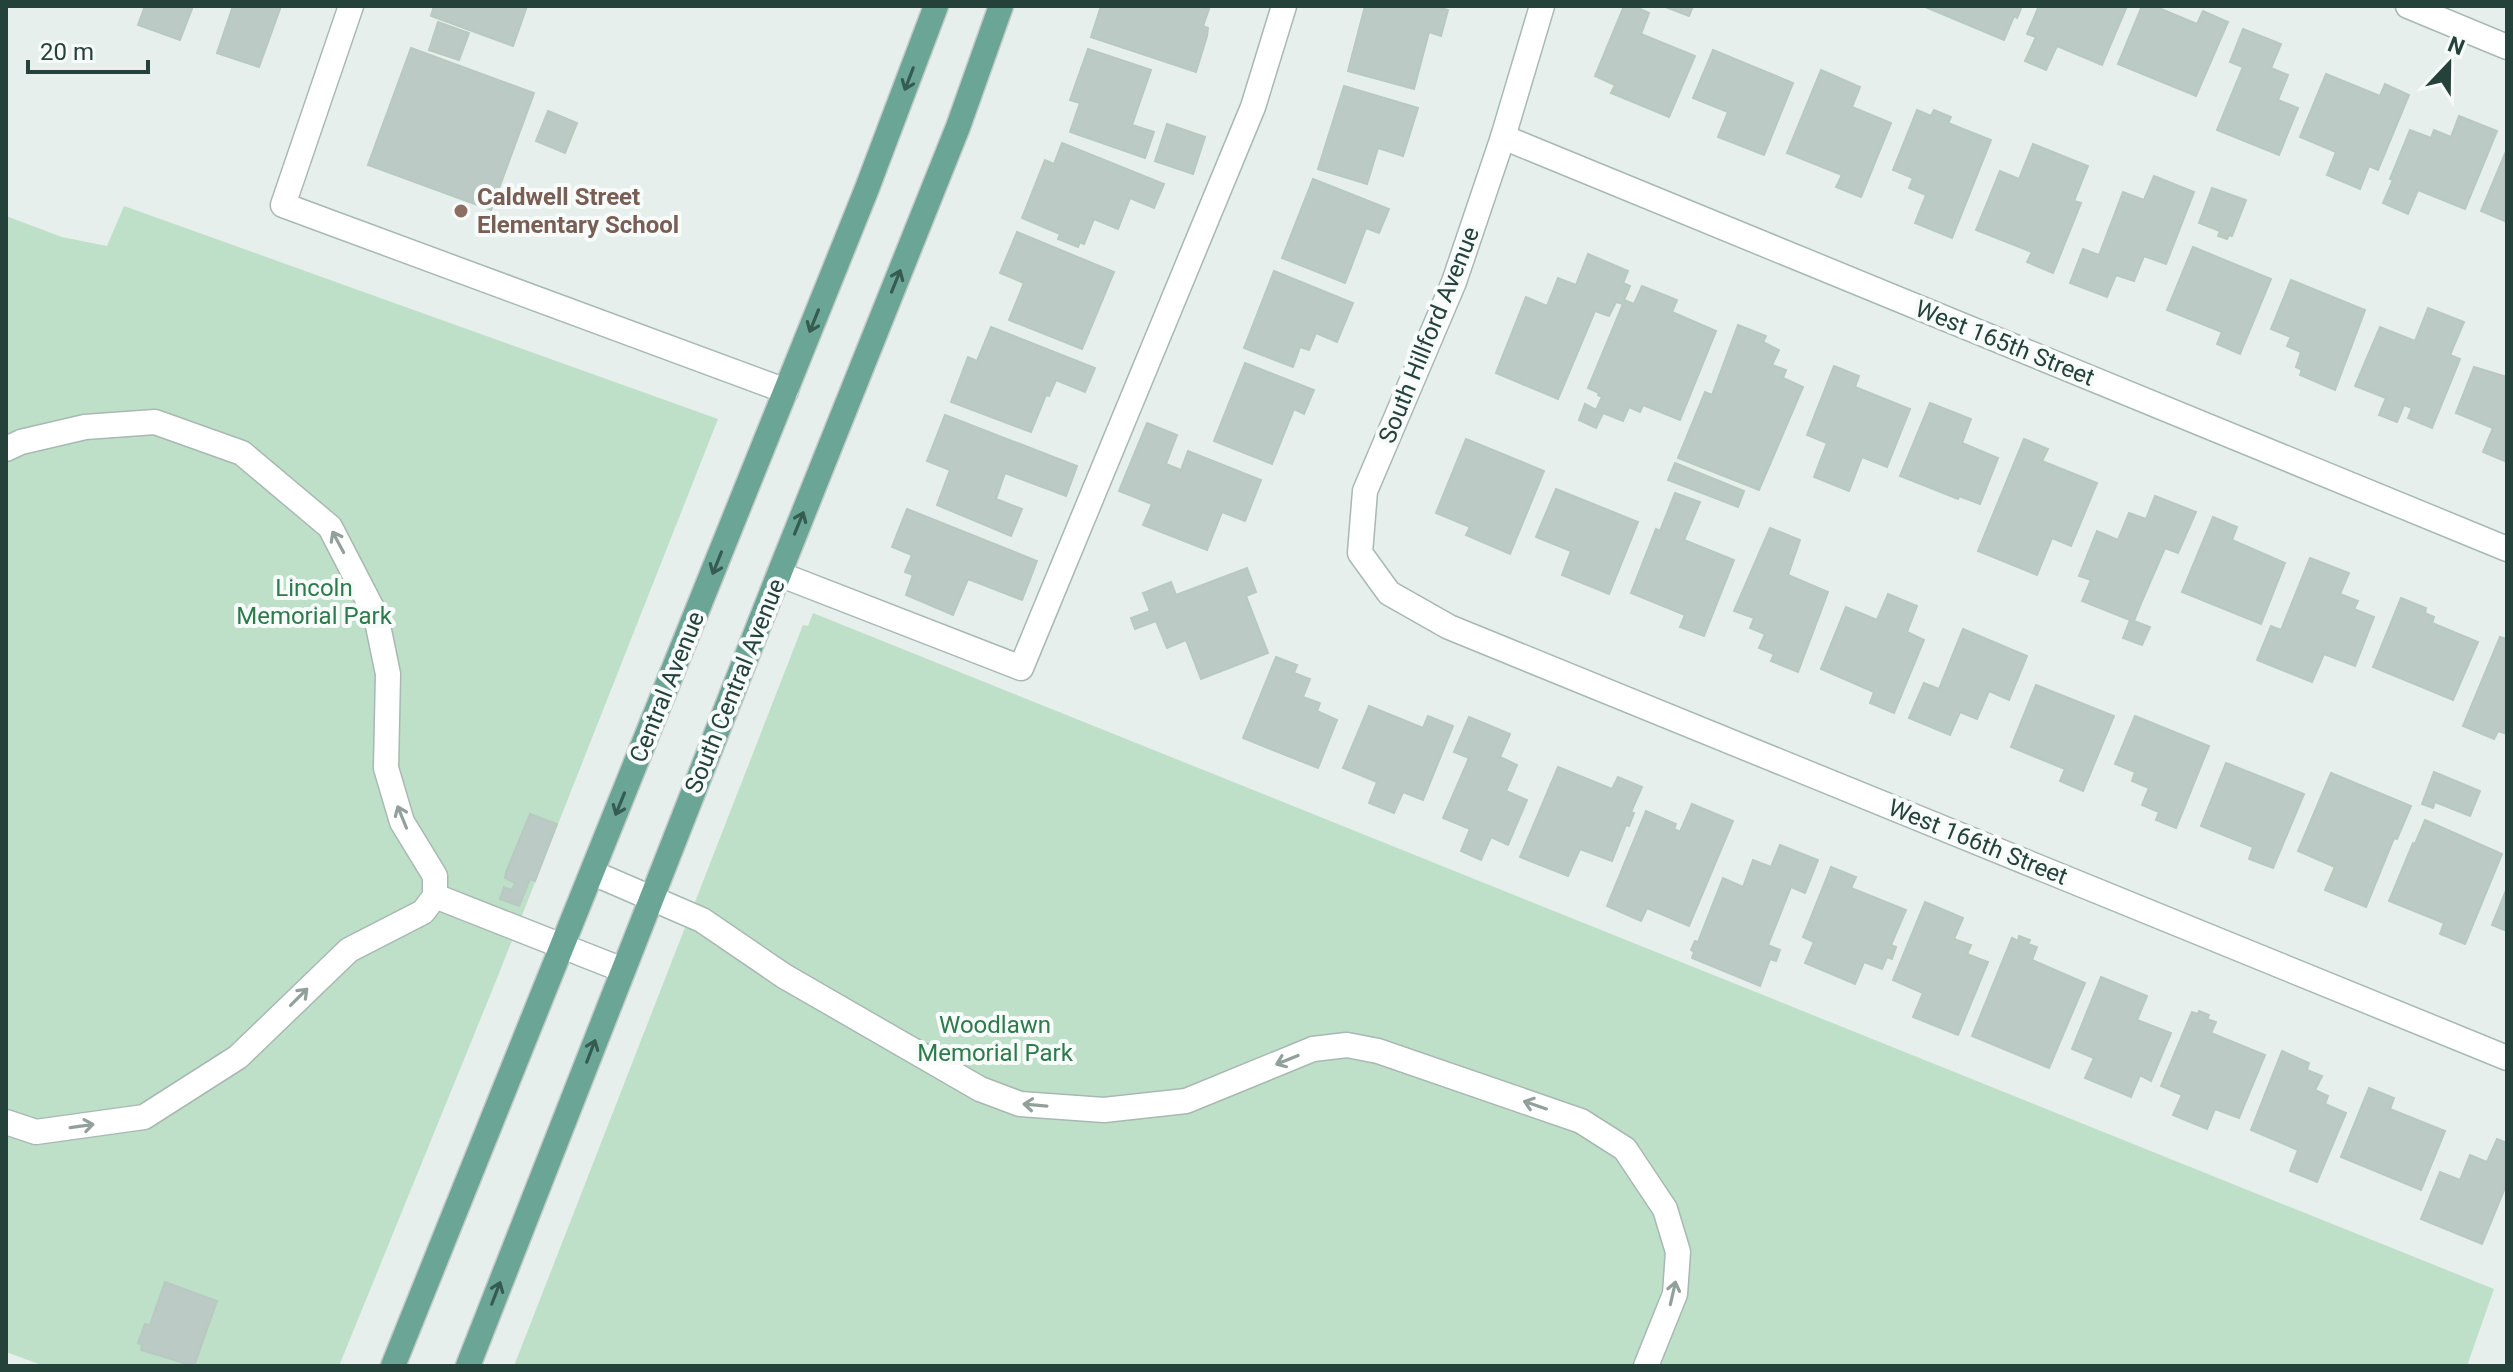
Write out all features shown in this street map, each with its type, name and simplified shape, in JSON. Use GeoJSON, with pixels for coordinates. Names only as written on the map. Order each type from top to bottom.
{"type":"FeatureCollection","features":[{"type":"Feature","properties":{"kind":"main road","name":"Central Avenue"},"geometry":{"type":"LineString","coordinates":[[393,1366],[866,191],[936,6]]}},
{"type":"Feature","properties":{"kind":"main road","name":"South Central Avenue"},"geometry":{"type":"LineString","coordinates":[[468,1366],[958,127],[1001,6]]}},
{"type":"Feature","properties":{"kind":"street"},"geometry":{"type":"LineString","coordinates":[[351,6],[283,205],[786,391]]}},
{"type":"Feature","properties":{"kind":"street"},"geometry":{"type":"LineString","coordinates":[[779,574],[1021,668],[1253,107],[1284,6]]}},
{"type":"Feature","properties":{"kind":"street","name":"South Hillford Avenue"},"geometry":{"type":"LineString","coordinates":[[1449,627],[1389,593],[1360,553],[1365,491],[1454,282],[1503,137],[1542,6]]}},
{"type":"Feature","properties":{"kind":"street"},"geometry":{"type":"LineString","coordinates":[[2408,6],[2507,47]]}},
{"type":"Feature","properties":{"kind":"street","name":"West 165th Street"},"geometry":{"type":"LineString","coordinates":[[1503,137],[2507,549]]}},
{"type":"Feature","properties":{"kind":"street"},"geometry":{"type":"LineString","coordinates":[[6,449],[21,442],[85,427],[155,422],[242,453],[330,527],[376,616],[388,674],[386,768],[402,822],[435,876],[435,896],[423,912],[349,950],[238,1057],[144,1117],[36,1132],[6,1122]]}},
{"type":"Feature","properties":{"kind":"street","name":"West 166th Street"},"geometry":{"type":"LineString","coordinates":[[1449,627],[2507,1058]]}},
{"type":"Feature","properties":{"kind":"street"},"geometry":{"type":"LineString","coordinates":[[593,873],[702,920],[784,976],[980,1089],[1020,1104],[1104,1110],[1186,1101],[1313,1049],[1347,1045],[1378,1051],[1581,1121],[1625,1149],[1665,1209],[1678,1252],[1675,1294],[1646,1366]]}},
{"type":"Feature","properties":{"kind":"street"},"geometry":{"type":"LineString","coordinates":[[435,896],[623,970]]}},
{"type":"Feature","properties":{"kind":"green space","name":"Lincoln Memorial Park"},"geometry":{"type":"Polygon","coordinates":[[[124,206],[718,419],[498,976],[339,1366],[44,1366],[6,1352],[6,216],[62,237],[107,246],[124,206]]]}},
{"type":"Feature","properties":{"kind":"green space","name":"Woodlawn Memorial Park"},"geometry":{"type":"Polygon","coordinates":[[[813,613],[2494,1289],[2467,1366],[514,1366],[803,625],[808,626],[813,613]]]}},
{"type":"Feature","properties":{"kind":"building"},"geometry":{"type":"Polygon","coordinates":[[[145,6],[193,6],[180,40],[138,25],[145,6]]]}},
{"type":"Feature","properties":{"kind":"building"},"geometry":{"type":"Polygon","coordinates":[[[233,6],[281,6],[259,67],[217,53],[233,6]]]}},
{"type":"Feature","properties":{"kind":"building"},"geometry":{"type":"Polygon","coordinates":[[[434,6],[527,6],[513,46],[431,16],[434,6]]]}},
{"type":"Feature","properties":{"kind":"building"},"geometry":{"type":"Polygon","coordinates":[[[1101,6],[1198,6],[1209,9],[1203,26],[1208,28],[1207,36],[1196,72],[1091,37],[1101,6]]]}},
{"type":"Feature","properties":{"kind":"building"},"geometry":{"type":"Polygon","coordinates":[[[1365,6],[1432,6],[1448,10],[1441,36],[1429,32],[1414,89],[1348,71],[1365,6]]]}},
{"type":"Feature","properties":{"kind":"building"},"geometry":{"type":"Polygon","coordinates":[[[1624,6],[1634,6],[1649,13],[1641,34],[1695,56],[1669,117],[1611,93],[1615,85],[1595,76],[1624,6]]]}},
{"type":"Feature","properties":{"kind":"building"},"geometry":{"type":"Polygon","coordinates":[[[1663,6],[1693,6],[1689,16],[1663,6]]]}},
{"type":"Feature","properties":{"kind":"building"},"geometry":{"type":"Polygon","coordinates":[[[1923,6],[2022,6],[2004,40],[1923,6]]]}},
{"type":"Feature","properties":{"kind":"building"},"geometry":{"type":"Polygon","coordinates":[[[2039,6],[2127,6],[2102,65],[2057,46],[2046,70],[2025,61],[2036,37],[2027,34],[2039,6]]]}},
{"type":"Feature","properties":{"kind":"building"},"geometry":{"type":"Polygon","coordinates":[[[2142,6],[2154,6],[2197,24],[2203,11],[2228,22],[2196,96],[2118,64],[2142,6]]]}},
{"type":"Feature","properties":{"kind":"building"},"geometry":{"type":"Polygon","coordinates":[[[438,22],[469,33],[459,60],[429,50],[438,22]]]}},
{"type":"Feature","properties":{"kind":"building"},"geometry":{"type":"Polygon","coordinates":[[[2243,29],[2281,44],[2271,68],[2288,75],[2278,100],[2298,108],[2279,155],[2217,130],[2243,67],[2230,62],[2243,29]]]}},
{"type":"Feature","properties":{"kind":"building"},"geometry":{"type":"Polygon","coordinates":[[[411,48],[534,93],[491,210],[368,165],[411,48]]]}},
{"type":"Feature","properties":{"kind":"building"},"geometry":{"type":"Polygon","coordinates":[[[1088,49],[1151,70],[1132,125],[1154,132],[1145,158],[1070,132],[1080,103],[1070,100],[1088,49]]]}},
{"type":"Feature","properties":{"kind":"building"},"geometry":{"type":"Polygon","coordinates":[[[1713,50],[1793,83],[1764,155],[1718,137],[1728,112],[1693,98],[1713,50]]]}},
{"type":"Feature","properties":{"kind":"building"},"geometry":{"type":"Polygon","coordinates":[[[1821,70],[1860,87],[1852,107],[1891,123],[1861,197],[1836,187],[1842,175],[1787,153],[1821,70]]]}},
{"type":"Feature","properties":{"kind":"building"},"geometry":{"type":"Polygon","coordinates":[[[2326,74],[2380,96],[2385,84],[2409,95],[2378,170],[2369,166],[2360,189],[2327,175],[2336,152],[2300,137],[2326,74]]]}},
{"type":"Feature","properties":{"kind":"building"},"geometry":{"type":"Polygon","coordinates":[[[1344,86],[1418,108],[1403,156],[1378,148],[1367,184],[1318,169],[1344,86]]]}},
{"type":"Feature","properties":{"kind":"building"},"geometry":{"type":"Polygon","coordinates":[[[1917,110],[1931,116],[1934,110],[1951,117],[1948,123],[1991,140],[1952,238],[1915,223],[1926,195],[1909,188],[1913,178],[1893,170],[1917,110]]]}},
{"type":"Feature","properties":{"kind":"building"},"geometry":{"type":"Polygon","coordinates":[[[548,111],[577,123],[565,153],[536,141],[548,111]]]}},
{"type":"Feature","properties":{"kind":"building"},"geometry":{"type":"Polygon","coordinates":[[[2459,116],[2497,131],[2465,209],[2418,190],[2408,214],[2383,203],[2410,130],[2431,138],[2434,130],[2451,137],[2459,116]]]}},
{"type":"Feature","properties":{"kind":"building"},"geometry":{"type":"Polygon","coordinates":[[[1167,124],[1205,137],[1193,174],[1155,161],[1167,124]]]}},
{"type":"Feature","properties":{"kind":"building"},"geometry":{"type":"Polygon","coordinates":[[[1062,143],[1164,184],[1154,208],[1130,198],[1118,229],[1094,219],[1084,244],[1080,242],[1078,247],[1058,239],[1060,234],[1022,218],[1045,160],[1054,164],[1062,143]]]}},
{"type":"Feature","properties":{"kind":"building"},"geometry":{"type":"Polygon","coordinates":[[[2033,144],[2088,166],[2074,201],[2081,203],[2053,273],[2027,262],[2032,252],[1976,230],[2000,171],[2019,179],[2033,144]]]}},
{"type":"Feature","properties":{"kind":"building"},"geometry":{"type":"Polygon","coordinates":[[[2507,149],[2507,222],[2481,211],[2507,149]]]}},
{"type":"Feature","properties":{"kind":"building"},"geometry":{"type":"Polygon","coordinates":[[[2154,176],[2194,192],[2166,264],[2144,256],[2134,281],[2116,275],[2107,297],[2070,283],[2083,249],[2099,255],[2123,192],[2144,200],[2154,176]]]}},
{"type":"Feature","properties":{"kind":"building"},"geometry":{"type":"Polygon","coordinates":[[[1313,179],[1389,209],[1379,233],[1366,228],[1345,283],[1282,258],[1313,179]]]}},
{"type":"Feature","properties":{"kind":"building"},"geometry":{"type":"Polygon","coordinates":[[[2212,188],[2246,200],[2232,236],[2229,235],[2227,239],[2218,236],[2220,231],[2199,223],[2212,188]]]}},
{"type":"Feature","properties":{"kind":"building"},"geometry":{"type":"Polygon","coordinates":[[[1017,232],[1114,272],[1082,349],[1009,320],[1024,283],[1000,273],[1017,232]]]}},
{"type":"Feature","properties":{"kind":"building"},"geometry":{"type":"Polygon","coordinates":[[[2193,247],[2271,279],[2240,354],[2217,344],[2222,332],[2167,310],[2193,247]]]}},
{"type":"Feature","properties":{"kind":"building"},"geometry":{"type":"Polygon","coordinates":[[[1588,254],[1628,271],[1623,283],[1630,286],[1624,300],[1634,304],[1642,286],[1677,300],[1672,312],[1716,331],[1680,420],[1643,405],[1640,412],[1629,407],[1623,421],[1603,413],[1596,428],[1579,420],[1585,404],[1596,410],[1602,397],[1588,388],[1623,304],[1616,302],[1609,316],[1595,311],[1558,399],[1496,373],[1526,297],[1547,306],[1558,278],[1576,285],[1588,254]]]}},
{"type":"Feature","properties":{"kind":"building"},"geometry":{"type":"Polygon","coordinates":[[[1274,271],[1353,303],[1337,342],[1316,333],[1309,350],[1300,347],[1293,367],[1244,348],[1274,271]]]}},
{"type":"Feature","properties":{"kind":"building"},"geometry":{"type":"Polygon","coordinates":[[[2291,280],[2365,310],[2335,390],[2300,375],[2302,370],[2296,367],[2301,352],[2287,346],[2291,337],[2271,329],[2291,280]]]}},
{"type":"Feature","properties":{"kind":"building"},"geometry":{"type":"Polygon","coordinates":[[[2428,308],[2464,322],[2450,355],[2460,359],[2432,428],[2408,418],[2412,408],[2404,405],[2397,422],[2379,415],[2386,398],[2355,386],[2380,327],[2415,341],[2428,308]]]}},
{"type":"Feature","properties":{"kind":"building"},"geometry":{"type":"Polygon","coordinates":[[[1738,325],[1766,336],[1763,342],[1779,350],[1772,365],[1786,370],[1783,378],[1803,387],[1759,490],[1678,458],[1705,392],[1712,395],[1738,325]]]}},
{"type":"Feature","properties":{"kind":"building"},"geometry":{"type":"Polygon","coordinates":[[[991,327],[1095,368],[1085,392],[1056,380],[1049,396],[1046,395],[1031,432],[951,402],[968,357],[977,361],[991,327]]]}},
{"type":"Feature","properties":{"kind":"building"},"geometry":{"type":"Polygon","coordinates":[[[1245,363],[1314,390],[1304,414],[1294,409],[1272,464],[1214,441],[1245,363]]]}},
{"type":"Feature","properties":{"kind":"building"},"geometry":{"type":"Polygon","coordinates":[[[1834,366],[1859,376],[1855,387],[1910,409],[1887,467],[1862,457],[1849,491],[1814,477],[1827,443],[1807,435],[1834,366]]]}},
{"type":"Feature","properties":{"kind":"building"},"geometry":{"type":"Polygon","coordinates":[[[2474,367],[2507,377],[2507,462],[2483,452],[2493,428],[2456,413],[2474,367]]]}},
{"type":"Feature","properties":{"kind":"building"},"geometry":{"type":"Polygon","coordinates":[[[1930,403],[1971,419],[1962,443],[1998,458],[1980,504],[1959,496],[1958,499],[1900,476],[1930,403]]]}},
{"type":"Feature","properties":{"kind":"building"},"geometry":{"type":"Polygon","coordinates":[[[945,415],[1077,466],[1066,496],[1005,473],[996,499],[1022,509],[1011,536],[937,505],[950,470],[927,461],[945,415]]]}},
{"type":"Feature","properties":{"kind":"building"},"geometry":{"type":"Polygon","coordinates":[[[1147,423],[1177,435],[1166,464],[1181,470],[1188,451],[1261,480],[1245,521],[1222,512],[1207,550],[1143,525],[1152,504],[1119,491],[1147,423]]]}},
{"type":"Feature","properties":{"kind":"building"},"geometry":{"type":"Polygon","coordinates":[[[1466,439],[1544,471],[1510,554],[1466,535],[1470,527],[1436,513],[1466,439]]]}},
{"type":"Feature","properties":{"kind":"building"},"geometry":{"type":"Polygon","coordinates":[[[2024,439],[2048,449],[2042,461],[2097,483],[2071,546],[2052,538],[2037,575],[1978,551],[2024,439]]]}},
{"type":"Feature","properties":{"kind":"building"},"geometry":{"type":"Polygon","coordinates":[[[1675,463],[1744,491],[1738,507],[1668,480],[1675,463]]]}},
{"type":"Feature","properties":{"kind":"building"},"geometry":{"type":"Polygon","coordinates":[[[1556,489],[1638,522],[1609,594],[1562,575],[1571,551],[1536,537],[1556,489]]]}},
{"type":"Feature","properties":{"kind":"building"},"geometry":{"type":"Polygon","coordinates":[[[1675,493],[1700,502],[1684,540],[1734,560],[1704,636],[1680,627],[1685,615],[1631,593],[1656,529],[1660,531],[1675,493]]]}},
{"type":"Feature","properties":{"kind":"building"},"geometry":{"type":"Polygon","coordinates":[[[2155,496],[2196,512],[2178,553],[2165,548],[2142,601],[2134,621],[2150,627],[2142,645],[2123,638],[2130,620],[2082,601],[2091,580],[2079,576],[2097,531],[2118,540],[2129,513],[2146,519],[2155,496]]]}},
{"type":"Feature","properties":{"kind":"building"},"geometry":{"type":"Polygon","coordinates":[[[907,509],[1037,561],[1022,600],[968,579],[953,615],[906,595],[913,575],[905,572],[912,555],[892,547],[907,509]]]}},
{"type":"Feature","properties":{"kind":"building"},"geometry":{"type":"Polygon","coordinates":[[[2213,517],[2237,527],[2232,540],[2285,563],[2261,624],[2182,592],[2213,517]]]}},
{"type":"Feature","properties":{"kind":"building"},"geometry":{"type":"Polygon","coordinates":[[[1770,528],[1800,540],[1788,575],[1828,592],[1798,672],[1771,661],[1774,654],[1759,648],[1765,634],[1750,628],[1754,618],[1734,611],[1770,528]]]}},
{"type":"Feature","properties":{"kind":"building"},"geometry":{"type":"Polygon","coordinates":[[[2310,558],[2349,573],[2340,594],[2358,601],[2354,609],[2374,617],[2355,666],[2324,654],[2312,682],[2257,660],[2271,626],[2281,630],[2310,558]]]}},
{"type":"Feature","properties":{"kind":"building"},"geometry":{"type":"Polygon","coordinates":[[[1247,568],[1256,592],[1246,596],[1268,653],[1201,679],[1186,640],[1167,648],[1156,621],[1135,629],[1131,618],[1150,611],[1143,593],[1171,582],[1176,595],[1247,568]]]}},
{"type":"Feature","properties":{"kind":"building"},"geometry":{"type":"Polygon","coordinates":[[[1888,594],[1917,606],[1907,632],[1924,640],[1894,713],[1870,703],[1874,692],[1821,669],[1846,607],[1877,620],[1888,594]]]}},
{"type":"Feature","properties":{"kind":"building"},"geometry":{"type":"Polygon","coordinates":[[[2401,598],[2426,608],[2425,613],[2434,617],[2432,623],[2478,642],[2453,700],[2373,667],[2401,598]]]}},
{"type":"Feature","properties":{"kind":"building"},"geometry":{"type":"Polygon","coordinates":[[[1963,629],[2027,656],[2009,700],[1989,691],[1977,719],[1960,712],[1950,735],[1909,718],[1924,683],[1939,689],[1963,629]]]}},
{"type":"Feature","properties":{"kind":"building"},"geometry":{"type":"Polygon","coordinates":[[[2500,637],[2507,639],[2507,734],[2498,731],[2494,739],[2463,726],[2500,637]]]}},
{"type":"Feature","properties":{"kind":"building"},"geometry":{"type":"Polygon","coordinates":[[[1276,657],[1297,665],[1294,673],[1310,679],[1303,697],[1320,703],[1317,711],[1337,720],[1318,768],[1243,738],[1276,657]]]}},
{"type":"Feature","properties":{"kind":"building"},"geometry":{"type":"Polygon","coordinates":[[[2036,685],[2114,716],[2083,791],[2060,781],[2065,769],[2011,747],[2036,685]]]}},
{"type":"Feature","properties":{"kind":"building"},"geometry":{"type":"Polygon","coordinates":[[[1369,706],[1423,728],[1428,716],[1453,726],[1423,800],[1403,792],[1394,813],[1369,803],[1377,782],[1343,768],[1369,706]]]}},
{"type":"Feature","properties":{"kind":"building"},"geometry":{"type":"Polygon","coordinates":[[[2135,716],[2209,746],[2176,828],[2156,820],[2159,812],[2142,805],[2149,788],[2132,781],[2135,772],[2115,764],[2135,716]]]}},
{"type":"Feature","properties":{"kind":"building"},"geometry":{"type":"Polygon","coordinates":[[[1469,717],[1510,734],[1500,757],[1517,765],[1506,791],[1527,800],[1508,845],[1491,837],[1481,860],[1461,851],[1470,829],[1443,818],[1469,758],[1454,752],[1469,717]]]}},
{"type":"Feature","properties":{"kind":"building"},"geometry":{"type":"Polygon","coordinates":[[[2226,763],[2304,794],[2273,868],[2249,859],[2253,847],[2201,826],[2226,763]]]}},
{"type":"Feature","properties":{"kind":"building"},"geometry":{"type":"Polygon","coordinates":[[[1558,767],[1612,789],[1618,777],[1642,787],[1631,812],[1634,813],[1629,826],[1626,825],[1612,861],[1580,849],[1568,876],[1520,857],[1558,767]]]}},
{"type":"Feature","properties":{"kind":"building"},"geometry":{"type":"Polygon","coordinates":[[[2434,772],[2480,791],[2470,816],[2435,802],[2433,808],[2422,804],[2434,772]]]}},
{"type":"Feature","properties":{"kind":"building"},"geometry":{"type":"Polygon","coordinates":[[[2331,773],[2411,806],[2397,839],[2394,838],[2366,907],[2325,890],[2335,867],[2298,851],[2331,773]]]}},
{"type":"Feature","properties":{"kind":"building"},"geometry":{"type":"Polygon","coordinates":[[[1692,804],[1733,821],[1689,926],[1647,908],[1641,921],[1607,906],[1646,811],[1676,824],[1674,829],[1680,832],[1692,804]]]}},
{"type":"Feature","properties":{"kind":"building"},"geometry":{"type":"Polygon","coordinates":[[[530,814],[557,824],[535,881],[530,879],[519,906],[500,899],[504,887],[512,890],[515,883],[505,878],[506,872],[530,814]]]}},
{"type":"Feature","properties":{"kind":"building"},"geometry":{"type":"Polygon","coordinates":[[[2425,820],[2502,854],[2465,944],[2440,934],[2444,923],[2389,901],[2425,820]]]}},
{"type":"Feature","properties":{"kind":"building"},"geometry":{"type":"Polygon","coordinates":[[[1780,845],[1818,860],[1805,893],[1791,887],[1768,945],[1780,950],[1776,961],[1770,959],[1760,986],[1692,958],[1694,952],[1691,950],[1695,941],[1698,942],[1723,878],[1743,887],[1753,860],[1771,867],[1780,845]]]}},
{"type":"Feature","properties":{"kind":"building"},"geometry":{"type":"Polygon","coordinates":[[[1831,867],[1856,877],[1851,888],[1906,910],[1891,945],[1896,947],[1892,959],[1887,957],[1882,969],[1864,962],[1855,984],[1805,963],[1814,942],[1803,937],[1831,867]]]}},
{"type":"Feature","properties":{"kind":"building"},"geometry":{"type":"Polygon","coordinates":[[[2507,888],[2507,931],[2492,925],[2507,888]]]}},
{"type":"Feature","properties":{"kind":"building"},"geometry":{"type":"Polygon","coordinates":[[[1925,902],[1963,918],[1954,939],[1971,945],[1967,954],[1988,962],[1958,1035],[1913,1017],[1923,993],[1893,980],[1925,902]]]}},
{"type":"Feature","properties":{"kind":"building"},"geometry":{"type":"Polygon","coordinates":[[[2019,936],[2037,947],[2032,960],[2085,983],[2049,1068],[1972,1036],[2012,938],[2018,941],[2019,936]]]}},
{"type":"Feature","properties":{"kind":"building"},"geometry":{"type":"Polygon","coordinates":[[[2101,977],[2147,996],[2137,1020],[2171,1033],[2151,1081],[2140,1075],[2131,1097],[2085,1078],[2094,1058],[2072,1049],[2101,977]]]}},
{"type":"Feature","properties":{"kind":"building"},"geometry":{"type":"Polygon","coordinates":[[[2199,1011],[2216,1022],[2211,1033],[2265,1055],[2239,1118],[2215,1109],[2207,1129],[2173,1115],[2182,1095],[2161,1086],[2192,1012],[2198,1014],[2199,1011]]]}},
{"type":"Feature","properties":{"kind":"building"},"geometry":{"type":"Polygon","coordinates":[[[2282,1051],[2309,1063],[2307,1070],[2322,1076],[2315,1090],[2328,1096],[2325,1104],[2346,1113],[2317,1182],[2290,1171],[2298,1150],[2251,1130],[2282,1051]]]}},
{"type":"Feature","properties":{"kind":"building"},"geometry":{"type":"Polygon","coordinates":[[[2369,1088],[2394,1098],[2390,1109],[2445,1131],[2421,1190],[2341,1157],[2369,1088]]]}},
{"type":"Feature","properties":{"kind":"building"},"geometry":{"type":"Polygon","coordinates":[[[2497,1139],[2507,1143],[2507,1183],[2482,1244],[2421,1219],[2440,1172],[2460,1180],[2470,1155],[2487,1162],[2497,1139]]]}},
{"type":"Feature","properties":{"kind":"building"},"geometry":{"type":"Polygon","coordinates":[[[165,1282],[217,1301],[194,1366],[141,1350],[142,1345],[138,1343],[145,1324],[150,1325],[165,1282]]]}},
{"type":"Feature","properties":{"kind":"place","name":"Caldwell Street Elementary School"},"geometry":{"type":"Point","coordinates":[461,211]}}]}
